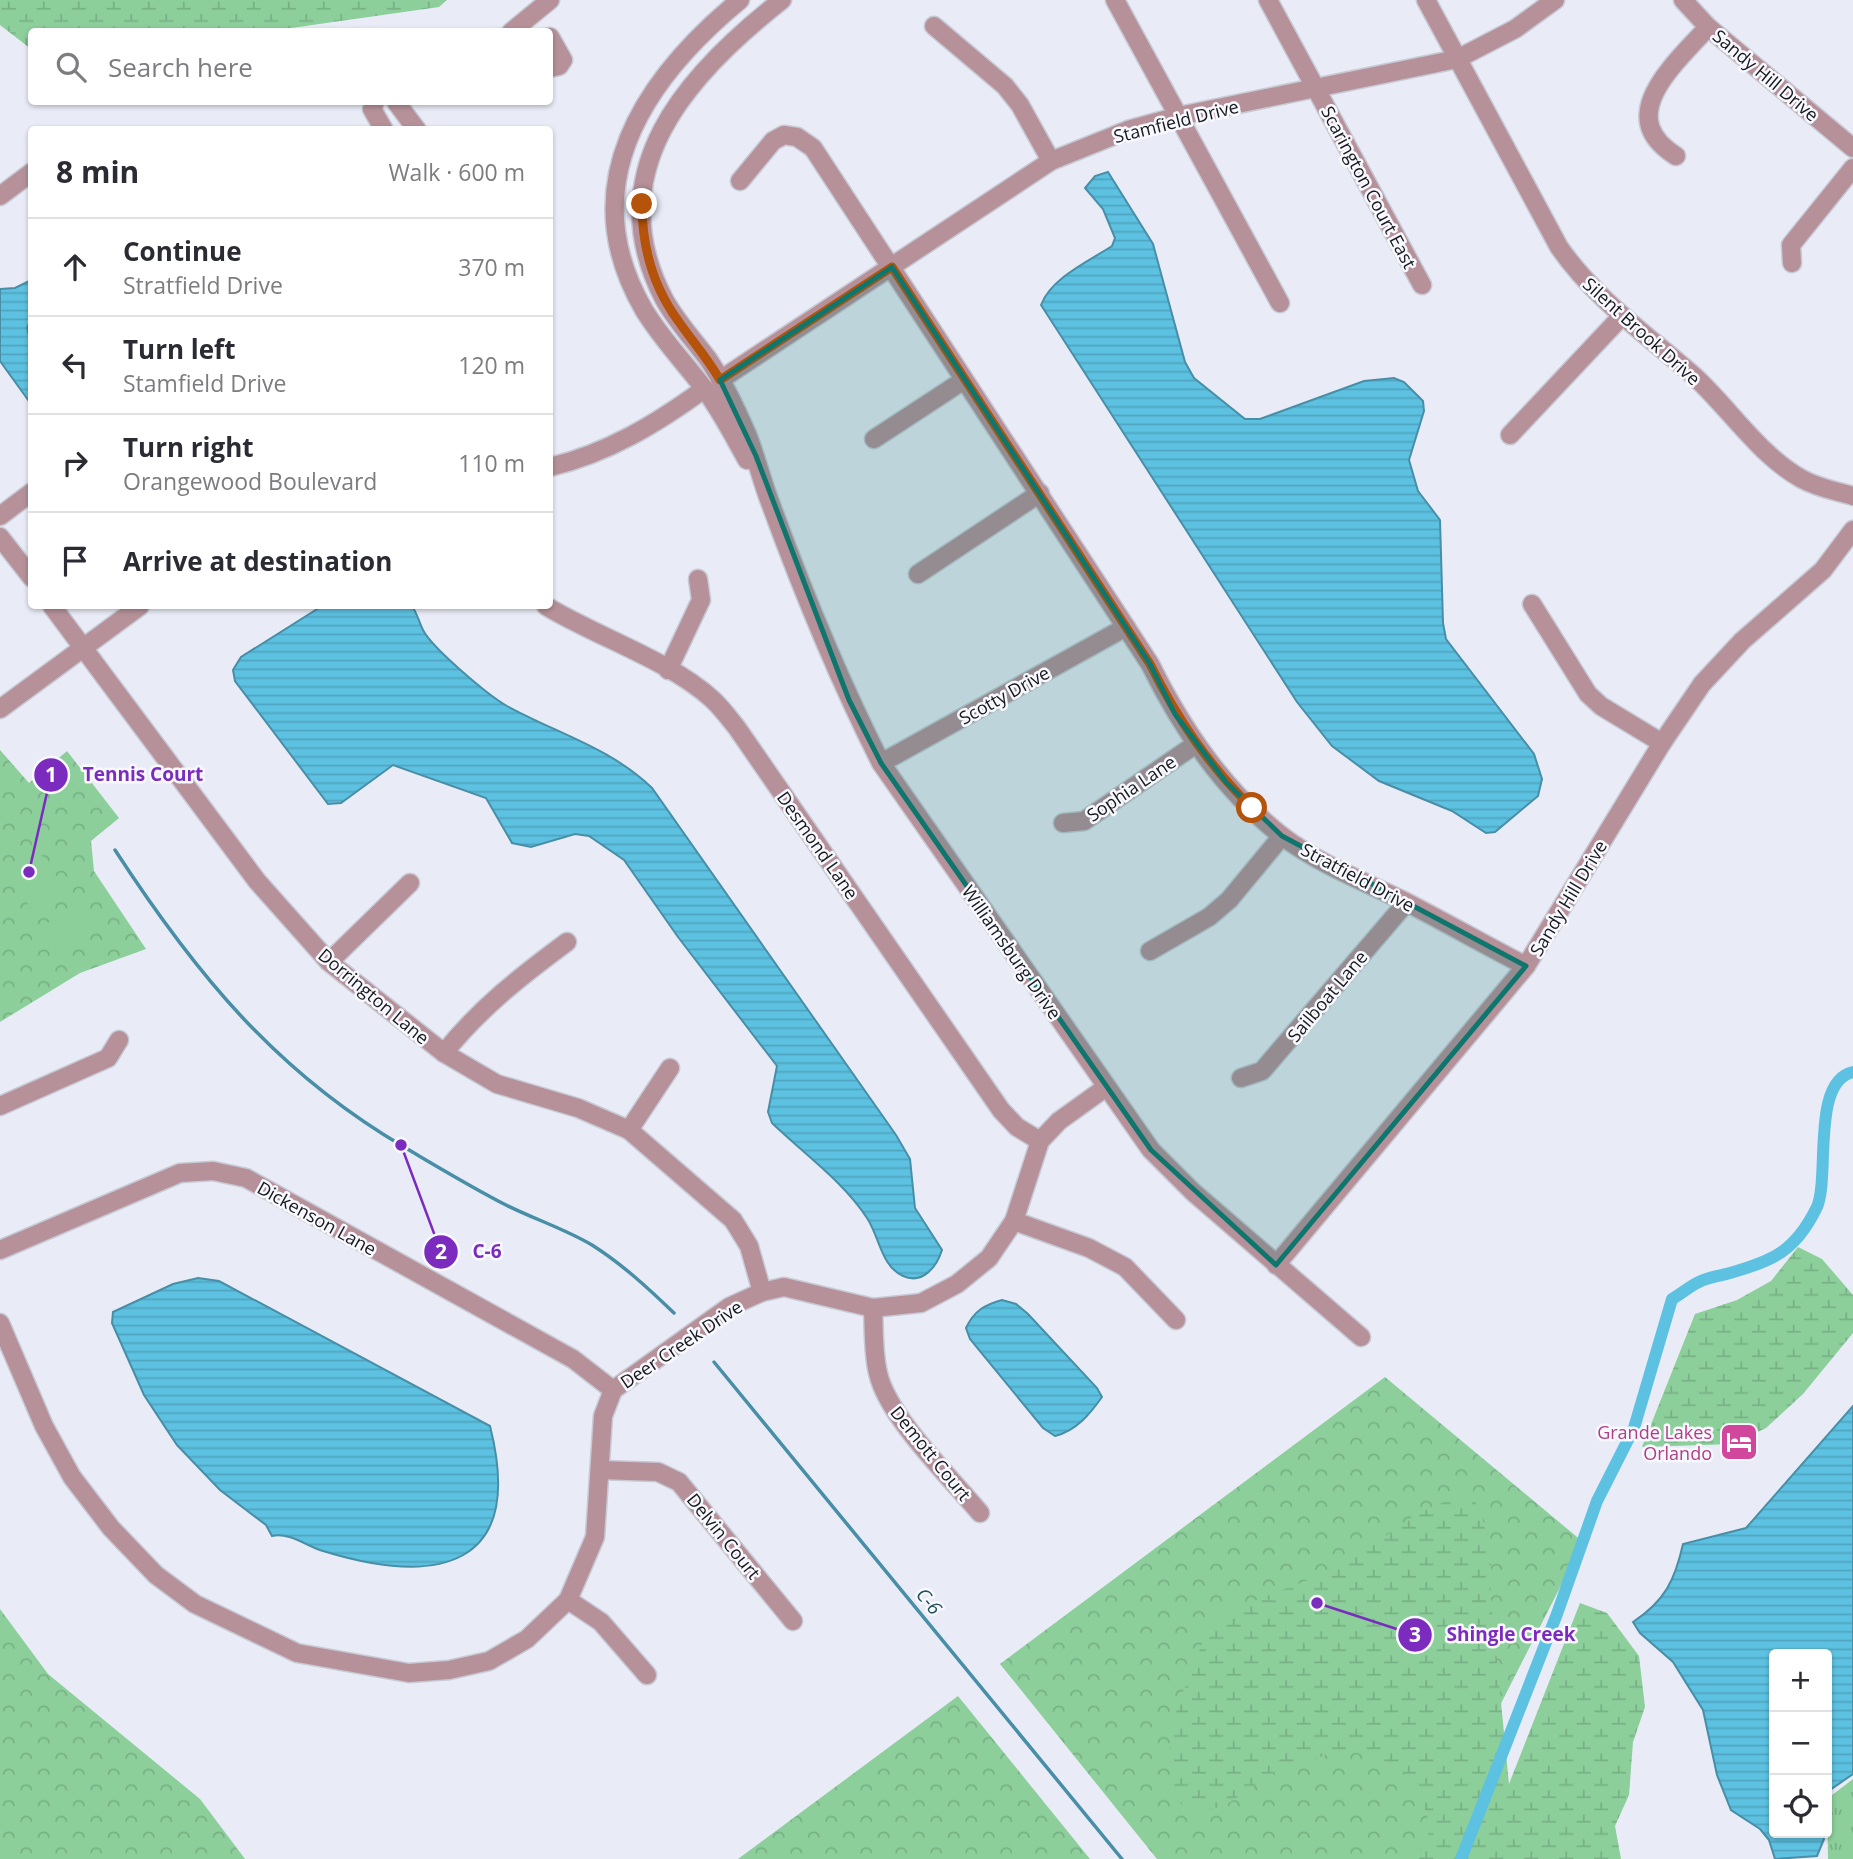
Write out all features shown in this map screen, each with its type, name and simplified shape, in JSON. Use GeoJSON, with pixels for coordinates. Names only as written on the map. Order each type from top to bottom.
{"type":"FeatureCollection","features":[{"type":"Feature","properties":{"kind":"street"},"geometry":{"type":"LineString","coordinates":[[517,28],[550,0]]}},
{"type":"Feature","properties":{"kind":"street"},"geometry":{"type":"LineString","coordinates":[[712,384],[710,362],[678,322],[654,278],[642,227],[644,179],[660,130],[676,103],[715,59],[782,0]]}},
{"type":"Feature","properties":{"kind":"street"},"geometry":{"type":"LineString","coordinates":[[1115,0],[1280,303]]}},
{"type":"Feature","properties":{"kind":"street","name":"Scarington Court East"},"geometry":{"type":"LineString","coordinates":[[1268,0],[1422,285]]}},
{"type":"Feature","properties":{"kind":"street","name":"Silent Brook Drive"},"geometry":{"type":"LineString","coordinates":[[1426,0],[1559,247],[1576,272],[1621,317],[1695,377],[1792,472],[1815,486],[1853,496]]}},
{"type":"Feature","properties":{"kind":"street","name":"Stamfield Drive"},"geometry":{"type":"LineString","coordinates":[[712,384],[1051,161],[1128,130],[1179,116],[1457,58],[1515,29],[1555,0]]}},
{"type":"Feature","properties":{"kind":"street","name":"Sandy Hill Drive"},"geometry":{"type":"LineString","coordinates":[[1683,0],[1708,27],[1853,148]]}},
{"type":"Feature","properties":{"kind":"street"},"geometry":{"type":"LineString","coordinates":[[712,384],[659,334],[630,283],[621,255],[616,197],[620,167],[639,111],[673,66],[733,2]]}},
{"type":"Feature","properties":{"kind":"street"},"geometry":{"type":"LineString","coordinates":[[532,15],[542,28]]}},
{"type":"Feature","properties":{"kind":"street"},"geometry":{"type":"LineString","coordinates":[[933,26],[1005,86],[1020,105],[1051,161]]}},
{"type":"Feature","properties":{"kind":"street"},"geometry":{"type":"LineString","coordinates":[[1676,156],[1663,148],[1651,133],[1647,116],[1651,99],[1661,79],[1708,27]]}},
{"type":"Feature","properties":{"kind":"street"},"geometry":{"type":"LineString","coordinates":[[553,42],[563,60],[559,66],[553,67]]}},
{"type":"Feature","properties":{"kind":"street"},"geometry":{"type":"LineString","coordinates":[[374,105],[372,109],[382,126]]}},
{"type":"Feature","properties":{"kind":"street"},"geometry":{"type":"LineString","coordinates":[[398,105],[414,126]]}},
{"type":"Feature","properties":{"kind":"street","name":"Stratfield Drive"},"geometry":{"type":"LineString","coordinates":[[740,181],[774,141],[784,135],[797,137],[813,148],[1150,664],[1175,714],[1226,782],[1282,836],[1330,866],[1406,902],[1526,967]]}},
{"type":"Feature","properties":{"kind":"street"},"geometry":{"type":"LineString","coordinates":[[1792,263],[1791,245],[1853,168]]}},
{"type":"Feature","properties":{"kind":"street"},"geometry":{"type":"LineString","coordinates":[[0,196],[28,175]]}},
{"type":"Feature","properties":{"kind":"street"},"geometry":{"type":"LineString","coordinates":[[1510,435],[1621,317]]}},
{"type":"Feature","properties":{"kind":"street"},"geometry":{"type":"LineString","coordinates":[[874,439],[964,380]]}},
{"type":"Feature","properties":{"kind":"street"},"geometry":{"type":"LineString","coordinates":[[553,466],[582,459],[620,443],[658,422],[712,384]]}},
{"type":"Feature","properties":{"kind":"street","name":"Williamsburg Drive"},"geometry":{"type":"LineString","coordinates":[[712,384],[741,421],[849,700],[881,762],[1105,1088],[1152,1150],[1193,1192],[1361,1337]]}},
{"type":"Feature","properties":{"kind":"street"},"geometry":{"type":"LineString","coordinates":[[918,574],[1040,493]]}},
{"type":"Feature","properties":{"kind":"street"},"geometry":{"type":"LineString","coordinates":[[0,516],[28,495]]}},
{"type":"Feature","properties":{"kind":"street","name":"Sandy Hill Drive"},"geometry":{"type":"LineString","coordinates":[[1276,1265],[1526,967],[1662,743],[1722,661],[1823,570],[1853,530]]}},
{"type":"Feature","properties":{"kind":"street"},"geometry":{"type":"LineString","coordinates":[[0,537],[28,573]]}},
{"type":"Feature","properties":{"kind":"street"},"geometry":{"type":"LineString","coordinates":[[667,670],[701,600],[698,579]]}},
{"type":"Feature","properties":{"kind":"street"},"geometry":{"type":"LineString","coordinates":[[1532,604],[1588,694],[1601,706],[1662,743]]}},
{"type":"Feature","properties":{"kind":"street","name":"Dorrington Lane"},"geometry":{"type":"LineString","coordinates":[[54,609],[257,881],[329,962],[444,1053],[497,1084],[578,1108],[629,1130],[733,1220],[748,1246],[762,1292]]}},
{"type":"Feature","properties":{"kind":"street"},"geometry":{"type":"LineString","coordinates":[[0,709],[136,609]]}},
{"type":"Feature","properties":{"kind":"street","name":"Desmond Lane"},"geometry":{"type":"LineString","coordinates":[[551,609],[667,670],[713,700],[737,728],[1001,1110],[1017,1127],[1040,1141]]}},
{"type":"Feature","properties":{"kind":"street","name":"Scotty Drive"},"geometry":{"type":"LineString","coordinates":[[881,762],[1126,627]]}},
{"type":"Feature","properties":{"kind":"street","name":"Sophia Lane"},"geometry":{"type":"LineString","coordinates":[[1063,823],[1084,821],[1196,744]]}},
{"type":"Feature","properties":{"kind":"street"},"geometry":{"type":"LineString","coordinates":[[1150,951],[1209,917],[1229,900],[1282,836]]}},
{"type":"Feature","properties":{"kind":"street"},"geometry":{"type":"LineString","coordinates":[[329,962],[410,883]]}},
{"type":"Feature","properties":{"kind":"street","name":"Sailboat Lane"},"geometry":{"type":"LineString","coordinates":[[1241,1079],[1262,1071],[1406,902]]}},
{"type":"Feature","properties":{"kind":"street"},"geometry":{"type":"LineString","coordinates":[[444,1053],[469,1021],[501,990],[567,942]]}},
{"type":"Feature","properties":{"kind":"street"},"geometry":{"type":"LineString","coordinates":[[0,1106],[108,1058],[119,1040]]}},
{"type":"Feature","properties":{"kind":"street"},"geometry":{"type":"LineString","coordinates":[[629,1130],[670,1068]]}},
{"type":"Feature","properties":{"kind":"street","name":"Deer Creek Drive"},"geometry":{"type":"LineString","coordinates":[[0,1324],[72,1477],[111,1528],[156,1576],[195,1604],[240,1629],[297,1653],[409,1673],[449,1670],[489,1661],[527,1639],[568,1600],[595,1537],[603,1416],[613,1390],[729,1307],[762,1292],[784,1287],[873,1308],[922,1303],[957,1284],[989,1258],[1014,1221],[1040,1141],[1059,1121],[1105,1088]]}},
{"type":"Feature","properties":{"kind":"street","name":"Dickenson Lane"},"geometry":{"type":"LineString","coordinates":[[0,1250],[180,1173],[213,1171],[246,1178],[573,1359],[613,1390]]}},
{"type":"Feature","properties":{"kind":"street"},"geometry":{"type":"LineString","coordinates":[[1014,1221],[1089,1248],[1125,1266],[1176,1320]]}},
{"type":"Feature","properties":{"kind":"street","name":"Demott Court"},"geometry":{"type":"LineString","coordinates":[[873,1308],[877,1373],[884,1394],[900,1418],[981,1513]]}},
{"type":"Feature","properties":{"kind":"street","name":"Delvin Court"},"geometry":{"type":"LineString","coordinates":[[600,1470],[658,1472],[679,1482],[793,1621]]}},
{"type":"Feature","properties":{"kind":"street"},"geometry":{"type":"LineString","coordinates":[[568,1600],[607,1627],[647,1675]]}},
{"type":"Feature","properties":{"kind":"highlighted area"},"geometry":{"type":"Polygon","coordinates":[[[892,267],[1150,664],[1175,714],[1226,782],[1282,836],[1526,966],[1276,1265],[1151,1150],[881,763],[849,700],[756,456],[720,380],[892,267]]]}},
{"type":"Feature","properties":{"kind":"green space"},"geometry":{"type":"Polygon","coordinates":[[[0,0],[447,0],[439,7],[291,28],[28,28],[28,47],[0,25],[0,0]]]}},
{"type":"Feature","properties":{"kind":"green space"},"geometry":{"type":"Polygon","coordinates":[[[0,750],[29,783],[67,751],[119,818],[91,841],[94,871],[146,949],[80,973],[0,1022],[0,750]]]}},
{"type":"Feature","properties":{"kind":"green space"},"geometry":{"type":"Polygon","coordinates":[[[40,853],[51,868],[18,893],[7,877],[40,853]]]}},
{"type":"Feature","properties":{"kind":"green space"},"geometry":{"type":"Polygon","coordinates":[[[54,873],[65,888],[34,912],[22,896],[54,873]]]}},
{"type":"Feature","properties":{"kind":"green space"},"geometry":{"type":"Polygon","coordinates":[[[78,901],[93,922],[57,949],[41,928],[78,901]]]}},
{"type":"Feature","properties":{"kind":"green space"},"geometry":{"type":"Polygon","coordinates":[[[1798,1247],[1822,1259],[1853,1295],[1853,1333],[1803,1394],[1766,1428],[1733,1444],[1642,1447],[1695,1314],[1737,1300],[1771,1281],[1798,1247]]]}},
{"type":"Feature","properties":{"kind":"green space"},"geometry":{"type":"Polygon","coordinates":[[[1385,1377],[1583,1542],[1422,1859],[1157,1859],[1000,1664],[1385,1377]]]}},
{"type":"Feature","properties":{"kind":"green space"},"geometry":{"type":"Polygon","coordinates":[[[1462,1494],[1473,1499],[1481,1510],[1491,1558],[1491,1600],[1509,1784],[1580,1603],[1607,1613],[1639,1656],[1645,1707],[1633,1742],[1629,1795],[1615,1826],[1621,1859],[1411,1859],[1421,1851],[1431,1827],[1420,1794],[1402,1769],[1370,1755],[1341,1750],[1272,1773],[1223,1807],[1199,1810],[1186,1808],[1177,1800],[1169,1755],[1177,1707],[1207,1631],[1226,1612],[1313,1578],[1366,1550],[1415,1515],[1462,1494]]]}},
{"type":"Feature","properties":{"kind":"green space"},"geometry":{"type":"Polygon","coordinates":[[[0,1609],[48,1674],[200,1799],[245,1859],[0,1859],[0,1609]]]}},
{"type":"Feature","properties":{"kind":"green space"},"geometry":{"type":"Polygon","coordinates":[[[958,1696],[1090,1859],[738,1859],[958,1696]]]}},
{"type":"Feature","properties":{"kind":"green space"},"geometry":{"type":"Polygon","coordinates":[[[1853,1779],[1853,1859],[1828,1859],[1828,1838],[1832,1838],[1832,1795],[1853,1779]]]}},
{"type":"Feature","properties":{"kind":"water"},"geometry":{"type":"Polygon","coordinates":[[[1108,172],[1153,244],[1185,362],[1194,378],[1245,419],[1260,419],[1364,381],[1394,378],[1404,382],[1423,401],[1424,411],[1409,460],[1418,491],[1440,520],[1443,623],[1446,639],[1534,754],[1542,779],[1538,796],[1495,832],[1486,833],[1452,811],[1379,781],[1332,746],[1297,702],[1041,305],[1053,286],[1062,278],[1112,246],[1115,238],[1103,209],[1085,188],[1095,176],[1108,172]]]}},
{"type":"Feature","properties":{"kind":"water"},"geometry":{"type":"Polygon","coordinates":[[[28,282],[28,400],[0,361],[0,289],[15,288],[28,282]]]}},
{"type":"Feature","properties":{"kind":"water"},"geometry":{"type":"Polygon","coordinates":[[[317,609],[414,609],[428,638],[488,692],[507,706],[619,762],[652,788],[896,1135],[910,1159],[915,1208],[942,1250],[933,1268],[923,1276],[910,1278],[890,1266],[858,1205],[835,1180],[772,1123],[768,1112],[777,1066],[678,937],[624,860],[589,836],[575,834],[531,847],[512,843],[486,798],[393,765],[341,803],[328,804],[235,681],[233,670],[241,657],[317,609]]]}},
{"type":"Feature","properties":{"kind":"water"},"geometry":{"type":"Polygon","coordinates":[[[198,1278],[219,1281],[490,1426],[498,1474],[495,1511],[483,1538],[463,1555],[435,1565],[402,1566],[364,1562],[323,1551],[285,1536],[272,1536],[266,1525],[220,1490],[177,1445],[144,1395],[112,1323],[113,1312],[173,1284],[198,1278]]]}},
{"type":"Feature","properties":{"kind":"water"},"geometry":{"type":"Polygon","coordinates":[[[1002,1300],[1016,1304],[1028,1314],[1097,1388],[1102,1397],[1082,1421],[1063,1434],[1055,1436],[1043,1428],[970,1339],[966,1328],[972,1317],[985,1307],[1002,1300]]]}},
{"type":"Feature","properties":{"kind":"water"},"geometry":{"type":"Polygon","coordinates":[[[1853,1406],[1853,1774],[1832,1789],[1832,1649],[1769,1649],[1769,1838],[1823,1838],[1817,1856],[1775,1859],[1769,1840],[1760,1829],[1731,1810],[1717,1775],[1703,1710],[1673,1662],[1640,1633],[1633,1622],[1653,1606],[1667,1589],[1683,1544],[1746,1528],[1853,1406]]]}},
{"type":"Feature","properties":{"kind":"waterway","name":"C-6"},"geometry":{"type":"LineString","coordinates":[[115,850],[176,938],[208,978],[277,1052],[316,1086],[358,1118],[455,1177],[506,1205],[592,1245],[635,1277],[674,1313]]}},
{"type":"Feature","properties":{"kind":"waterway"},"geometry":{"type":"LineString","coordinates":[[1461,1859],[1557,1614],[1597,1501],[1634,1428],[1672,1299],[1703,1280],[1771,1259],[1800,1235],[1816,1209],[1820,1195],[1826,1112],[1831,1093],[1840,1079],[1853,1072]]}},
{"type":"Feature","properties":{"kind":"waterway","name":"C-6"},"geometry":{"type":"LineString","coordinates":[[714,1362],[1122,1859]]}},
{"type":"Feature","properties":{"kind":"place","name":"Tennis Court"},"geometry":{"type":"Point","coordinates":[29,872]}},
{"type":"Feature","properties":{"kind":"place","name":"C-6"},"geometry":{"type":"Point","coordinates":[401,1145]}},
{"type":"Feature","properties":{"kind":"place","name":"Grande Lakes Orlando"},"geometry":{"type":"Point","coordinates":[1739,1442]}},
{"type":"Feature","properties":{"kind":"place","name":"Shingle Creek"},"geometry":{"type":"Point","coordinates":[1317,1603]}},
{"type":"Feature","properties":{"kind":"route"},"geometry":{"type":"LineString","coordinates":[[642,204],[642,227],[654,278],[678,322],[698,345],[720,380],[892,267],[1150,664],[1175,714],[1226,782],[1252,808]]}}]}
